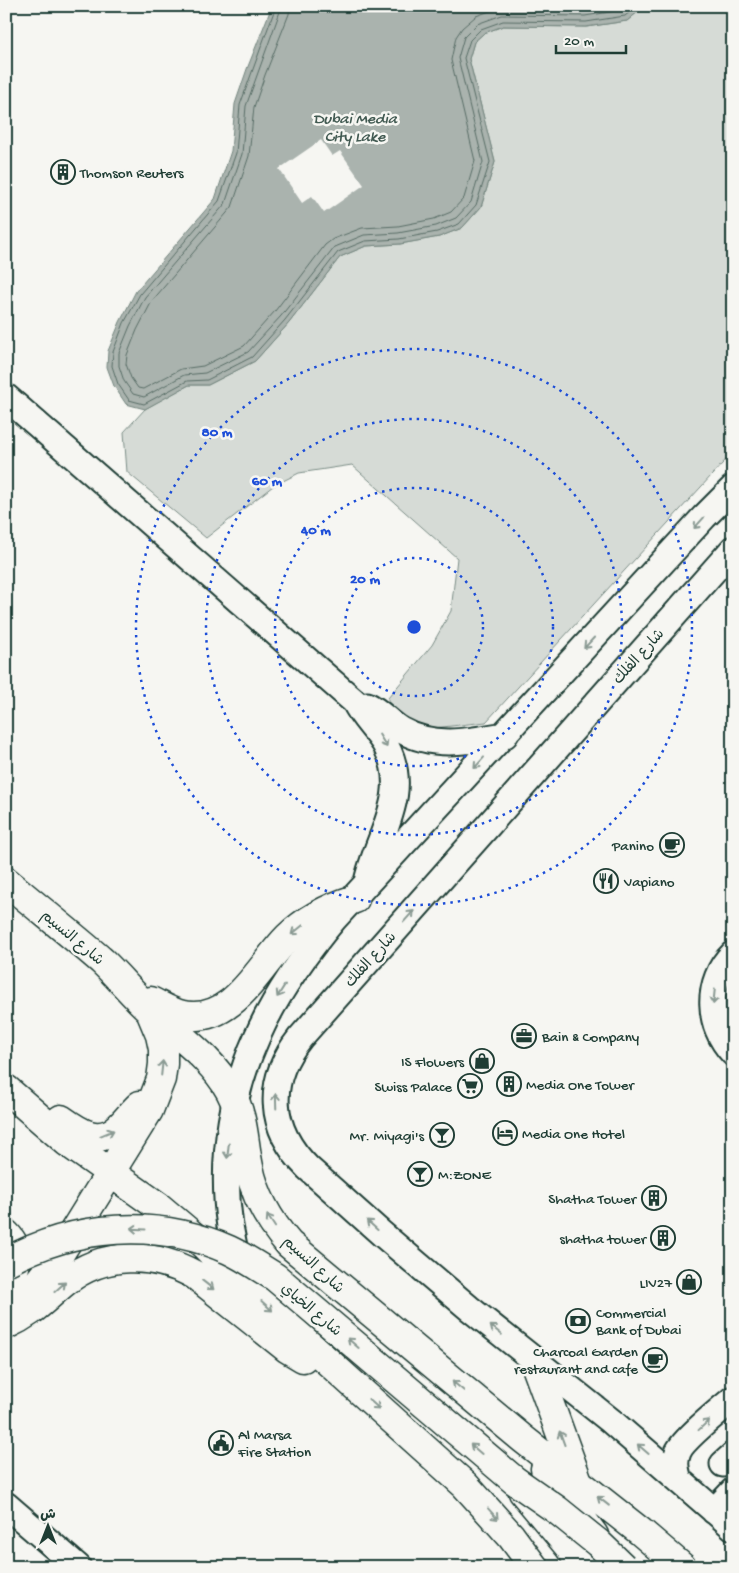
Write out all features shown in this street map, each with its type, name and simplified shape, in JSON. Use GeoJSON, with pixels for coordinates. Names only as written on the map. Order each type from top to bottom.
{"type":"FeatureCollection","features":[{"type":"Feature","properties":{"kind":"main road","name":"شارع النسيم"},"geometry":{"type":"LineString","coordinates":[[6,881],[104,963],[212,1066],[225,1083],[236,1103],[245,1133],[253,1184],[259,1200],[277,1230],[302,1256],[523,1439],[641,1532],[682,1567]]}},
{"type":"Feature","properties":{"kind":"main road"},"geometry":{"type":"LineString","coordinates":[[141,1000],[182,1015],[199,1016],[215,1013],[235,999],[290,935],[320,913],[360,893]]}},
{"type":"Feature","properties":{"kind":"main road"},"geometry":{"type":"LineString","coordinates":[[6,1324],[59,1255],[149,1110],[161,1079],[163,1049],[160,1035],[141,1000]]}},
{"type":"Feature","properties":{"kind":"main road"},"geometry":{"type":"LineString","coordinates":[[6,1080],[28,1093],[78,1132],[91,1136],[106,1135],[113,1132],[138,1106],[156,1093]]}},
{"type":"Feature","properties":{"kind":"main road"},"geometry":{"type":"LineString","coordinates":[[6,1089],[68,1142],[182,1225],[246,1287],[471,1492],[511,1536],[534,1567]]}},
{"type":"Feature","properties":{"kind":"main road","name":"شارع الخياي"},"geometry":{"type":"LineString","coordinates":[[6,1262],[49,1242],[100,1230],[153,1230],[180,1234],[230,1250],[275,1277],[514,1480]]}},
{"type":"Feature","properties":{"kind":"main road"},"geometry":{"type":"LineString","coordinates":[[6,1234],[14,1245],[17,1254],[14,1271],[6,1282]]}},
{"type":"Feature","properties":{"kind":"main road"},"geometry":{"type":"LineString","coordinates":[[6,1324],[31,1312],[65,1282],[93,1265],[125,1258],[154,1259],[182,1268],[195,1275],[299,1357],[338,1371]]}},
{"type":"Feature","properties":{"kind":"main road"},"geometry":{"type":"LineString","coordinates":[[534,1361],[579,1484]]}},
{"type":"Feature","properties":{"kind":"main road"},"geometry":{"type":"LineString","coordinates":[[523,1439],[616,1567]]}},
{"type":"Feature","properties":{"kind":"main road"},"geometry":{"type":"LineString","coordinates":[[514,1480],[583,1567]]}},
{"type":"Feature","properties":{"kind":"main road"},"geometry":{"type":"LineString","coordinates":[[514,1480],[557,1510],[598,1543],[623,1567]]}},
{"type":"Feature","properties":{"kind":"street"},"geometry":{"type":"LineString","coordinates":[[6,397],[355,702],[361,714],[386,746],[391,759],[396,786],[392,813],[360,893]]}},
{"type":"Feature","properties":{"kind":"street"},"geometry":{"type":"LineString","coordinates":[[246,1287],[232,1235],[227,1191],[227,1155],[230,1129],[248,1057],[274,1002],[315,941],[704,517],[733,488]]}},
{"type":"Feature","properties":{"kind":"street","name":"شارع الفلك"},"geometry":{"type":"LineString","coordinates":[[733,549],[300,1038],[284,1062],[276,1090],[278,1119],[282,1133],[297,1157],[382,1234],[534,1361],[611,1421],[733,1527]]}},
{"type":"Feature","properties":{"kind":"street"},"geometry":{"type":"LineString","coordinates":[[355,702],[370,706],[402,731],[426,740],[461,742],[505,735]]}},
{"type":"Feature","properties":{"kind":"street"},"geometry":{"type":"LineString","coordinates":[[733,954],[726,961],[716,980],[712,1002],[715,1024],[725,1044],[733,1053]]}},
{"type":"Feature","properties":{"kind":"street"},"geometry":{"type":"LineString","coordinates":[[678,1480],[675,1466],[678,1451],[733,1399]]}},
{"type":"Feature","properties":{"kind":"street"},"geometry":{"type":"LineString","coordinates":[[714,1510],[733,1491]]}},
{"type":"Feature","properties":{"kind":"street"},"geometry":{"type":"LineString","coordinates":[[6,1505],[78,1567]]}},
{"type":"Feature","properties":{"kind":"shaded area"},"geometry":{"type":"Polygon","coordinates":[[[645,6],[733,6],[733,452],[486,722],[425,729],[388,716],[388,698],[432,645],[451,611],[457,558],[352,465],[299,473],[273,486],[206,538],[127,472],[124,432],[145,409],[159,401],[189,385],[208,385],[255,361],[289,323],[340,257],[366,246],[400,244],[439,237],[462,228],[481,207],[495,162],[469,59],[474,42],[484,33],[503,26],[586,27],[627,21],[645,6]]]}},
{"type":"Feature","properties":{"kind":"water","name":"Dubai Media City Lake"},"geometry":{"type":"Polygon","coordinates":[[[272,6],[645,6],[627,21],[586,27],[503,26],[484,33],[474,42],[469,59],[495,162],[481,207],[462,228],[439,237],[400,244],[366,246],[340,257],[289,323],[255,361],[208,385],[189,385],[145,409],[126,404],[114,386],[107,367],[108,351],[136,291],[215,199],[231,151],[235,104],[272,6]]]}},
{"type":"Feature","properties":{"kind":"pier"},"geometry":{"type":"Polygon","coordinates":[[[321,140],[332,156],[340,151],[364,185],[324,213],[312,196],[302,203],[279,169],[321,140]]]}},
{"type":"Feature","properties":{"kind":"place","name":"Thomson Reuters"},"geometry":{"type":"Point","coordinates":[63,172]}},
{"type":"Feature","properties":{"kind":"place","name":"Panino"},"geometry":{"type":"Point","coordinates":[672,845]}},
{"type":"Feature","properties":{"kind":"place","name":"Vapiano"},"geometry":{"type":"Point","coordinates":[606,881]}},
{"type":"Feature","properties":{"kind":"place","name":"Bain & Company"},"geometry":{"type":"Point","coordinates":[524,1036]}},
{"type":"Feature","properties":{"kind":"place","name":"IS Flowers"},"geometry":{"type":"Point","coordinates":[482,1061]}},
{"type":"Feature","properties":{"kind":"place","name":"Media One Tower"},"geometry":{"type":"Point","coordinates":[509,1084]}},
{"type":"Feature","properties":{"kind":"place","name":"Swiss Palace"},"geometry":{"type":"Point","coordinates":[470,1086]}},
{"type":"Feature","properties":{"kind":"place","name":"Media One Hotel"},"geometry":{"type":"Point","coordinates":[505,1133]}},
{"type":"Feature","properties":{"kind":"place","name":"Mr. Miyagi's"},"geometry":{"type":"Point","coordinates":[442,1135]}},
{"type":"Feature","properties":{"kind":"place","name":"M:ZONE"},"geometry":{"type":"Point","coordinates":[420,1174]}},
{"type":"Feature","properties":{"kind":"place","name":"Shatha Tower"},"geometry":{"type":"Point","coordinates":[654,1198]}},
{"type":"Feature","properties":{"kind":"place","name":"shatha tower"},"geometry":{"type":"Point","coordinates":[663,1238]}},
{"type":"Feature","properties":{"kind":"place","name":"LIV27"},"geometry":{"type":"Point","coordinates":[689,1282]}},
{"type":"Feature","properties":{"kind":"place","name":"Commercial Bank of Dubai"},"geometry":{"type":"Point","coordinates":[578,1321]}},
{"type":"Feature","properties":{"kind":"place","name":"Charcoal Garden restaurant and cafe"},"geometry":{"type":"Point","coordinates":[655,1360]}},
{"type":"Feature","properties":{"kind":"place","name":"Al Marsa Fire Station"},"geometry":{"type":"Point","coordinates":[221,1443]}}]}
